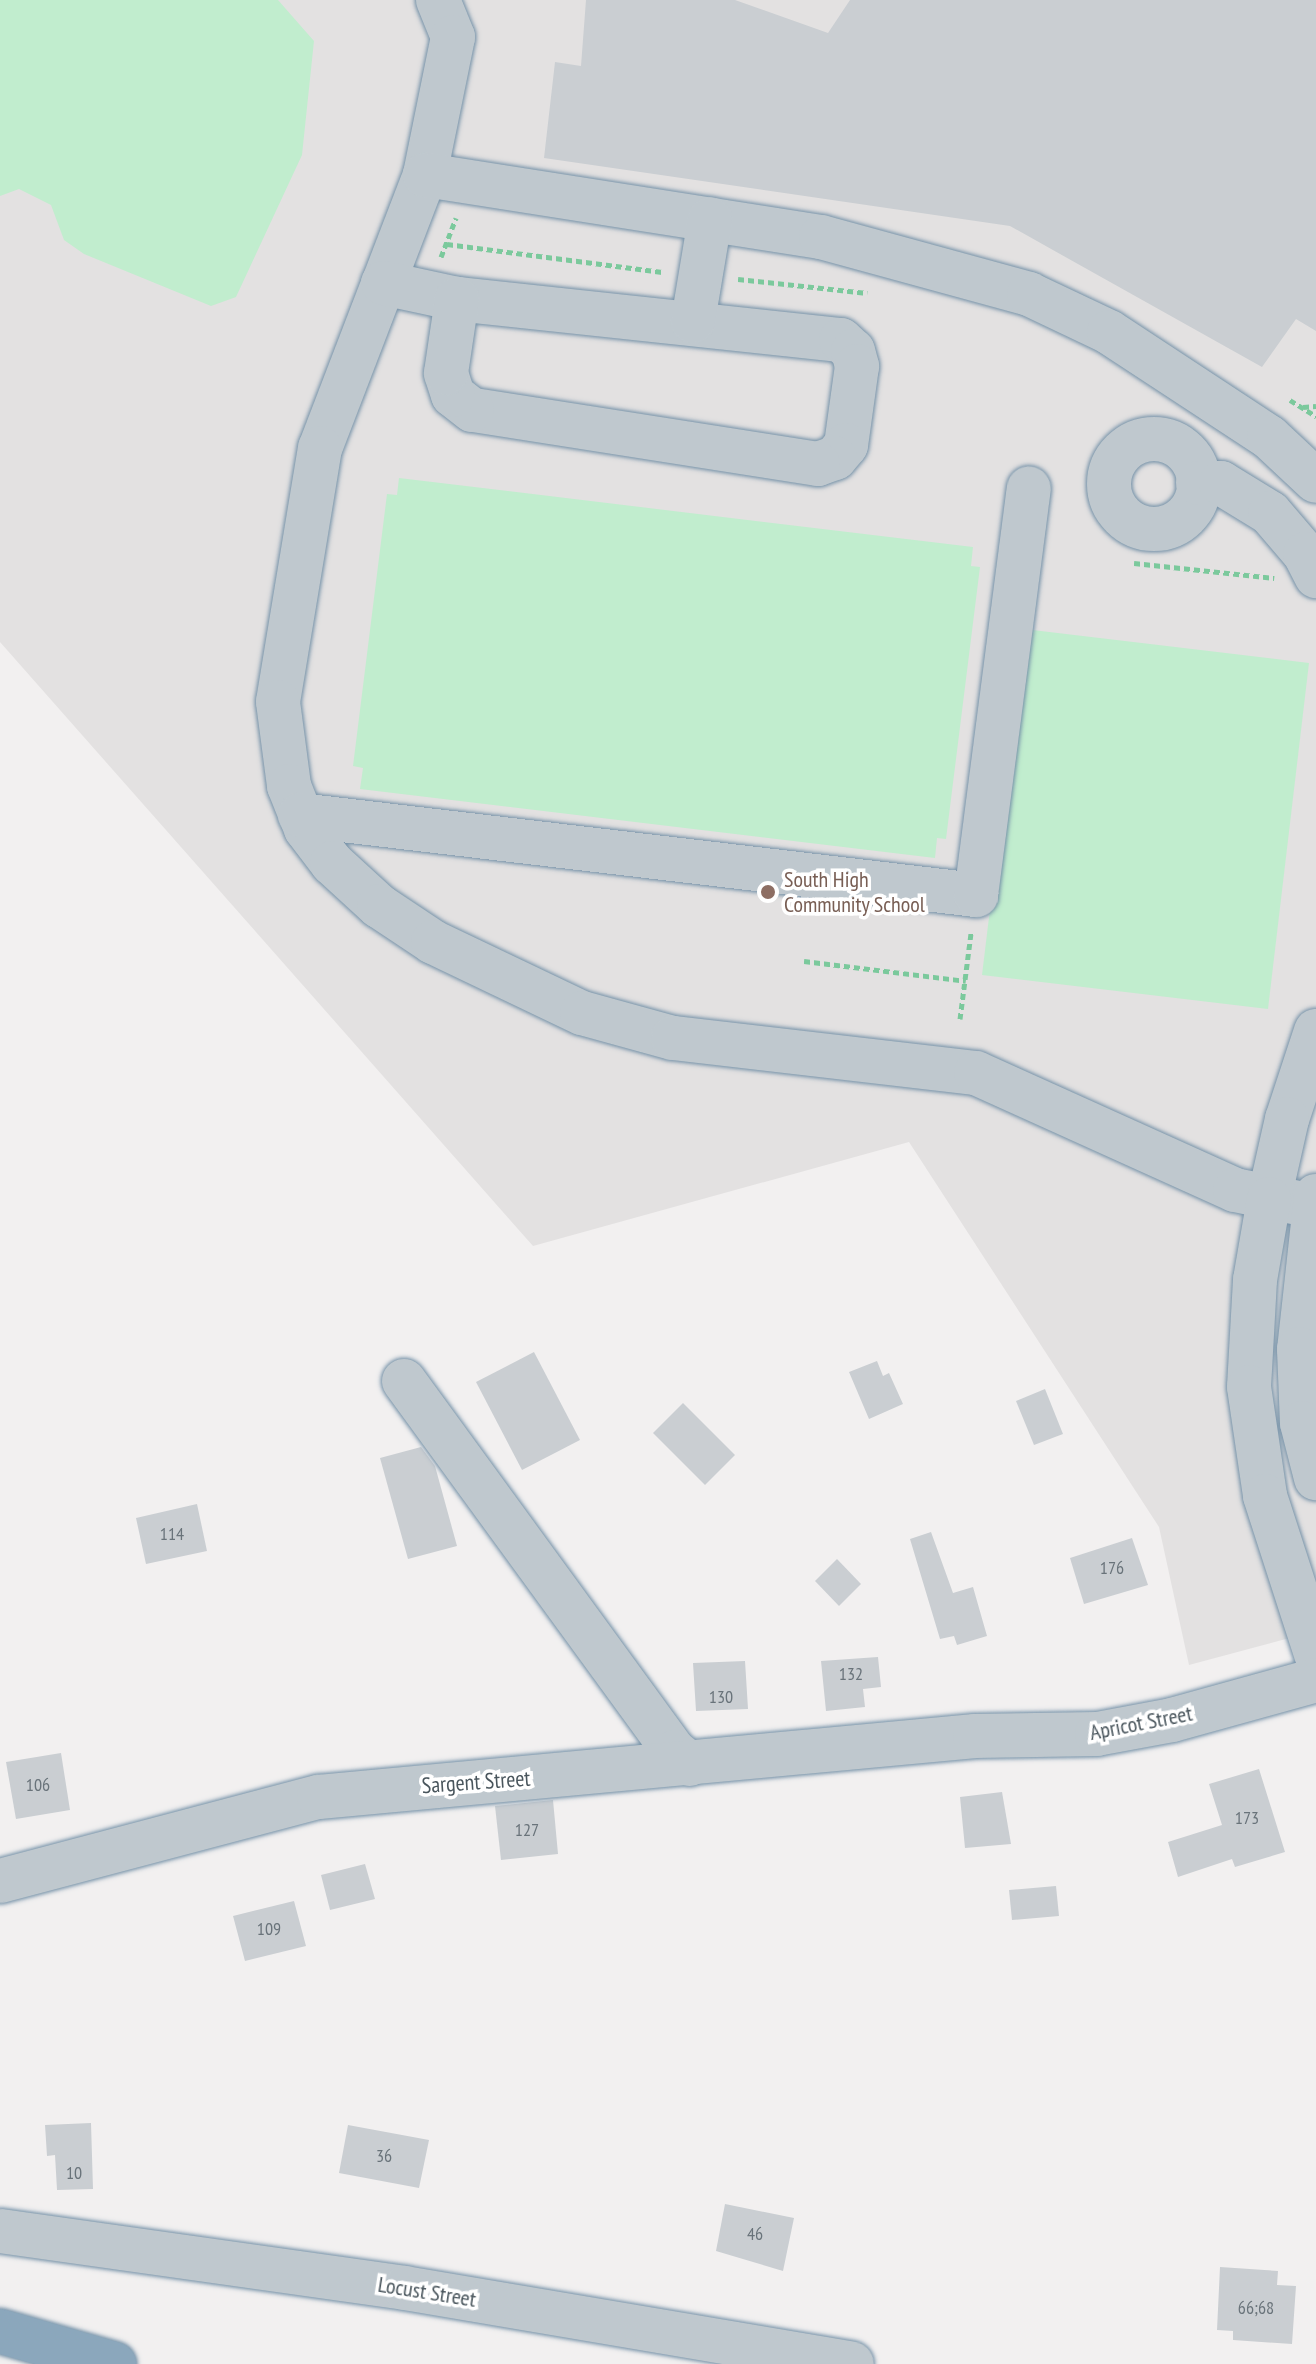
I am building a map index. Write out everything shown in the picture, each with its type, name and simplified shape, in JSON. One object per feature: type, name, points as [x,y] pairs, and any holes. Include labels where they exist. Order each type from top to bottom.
[{"type":"highway","points":[[0,2331],[114,2364]]},
{"type":"street","points":[[438,0],[453,37],[425,175],[320,448],[278,702],[280,745],[300,815],[332,863],[379,906],[433,942],[582,1013],[673,1038],[976,1073],[1193,1173],[1269,1199],[1315,1201],[1299,1349],[1302,1423],[1316,1478]]},
{"type":"street","points":[[425,175],[821,237],[1029,294],[1109,332],[1256,429],[1316,481]]},
{"type":"street","points":[[693,321],[710,219]]},
{"type":"street","points":[[383,283],[448,281],[693,321],[841,340],[853,351],[857,366],[846,445],[835,458],[818,464],[472,410],[453,395],[446,373],[448,281]]},
{"type":"street","points":[[1198,483],[1221,483],[1270,513],[1305,554],[1298,577]]},
{"type":"street","points":[[300,815],[976,895],[1029,488]]},
{"type":"street","points":[[1316,1031],[1287,1119],[1269,1199],[1252,1312],[1251,1418],[1265,1496],[1316,1654]]},
{"type":"street","points":[[404,1381],[675,1752],[690,1764]]},
{"type":"street","name":"Apricot Street","points":[[962,1738],[1122,1730],[1316,1680]]},
{"type":"street","name":"Sargent Street","points":[[0,1881],[319,1797],[962,1738]]},
{"type":"street","name":"Locust Street","points":[[3,2227],[405,2288],[852,2364]]},
{"type":"path","points":[[448,281],[447,244],[460,210]]},
{"type":"path","points":[[447,244],[680,274]]},
{"type":"path","points":[[725,278],[877,294]]},
{"type":"path","points":[[1302,407],[1316,406]]},
{"type":"path","points":[[1134,563],[1298,577]]},
{"type":"path","points":[[960,1019],[971,937]]},
{"type":"path","points":[[804,961],[966,981]]},
{"type":"shaded area","name":"South High Community School","points":[[0,0],[1316,0],[1316,1631],[1189,1665],[1159,1527],[909,1142],[533,1246],[0,642]]},
{"type":"green space","points":[[0,0],[278,0],[314,41],[302,155],[236,297],[211,306],[84,254],[64,240],[51,205],[19,189],[0,196]]},
{"type":"green space","points":[[399,478],[973,547],[971,566],[980,567],[946,839],[937,838],[935,858],[360,789],[363,768],[353,766],[387,494],[397,495]]},
{"type":"green space","points":[[1024,629],[1309,663],[1268,1009],[982,975]]},
{"type":"building","points":[[586,0],[735,0],[828,33],[850,0],[1316,0],[1316,331],[1296,319],[1262,367],[1010,226],[544,158],[555,62],[581,66]]},
{"type":"building","points":[[534,1352],[580,1440],[522,1470],[476,1382]]},
{"type":"building","points":[[877,1361],[883,1376],[889,1373],[903,1404],[869,1419],[849,1372]]},
{"type":"building","points":[[1045,1389],[1063,1434],[1034,1445],[1016,1401]]},
{"type":"building","points":[[683,1403],[735,1455],[705,1485],[653,1433]]},
{"type":"building","points":[[421,1447],[435,1466],[457,1546],[408,1559],[380,1458]]},
{"type":"building","points":[[197,1504],[207,1551],[146,1564],[136,1518]]},
{"type":"building","points":[[931,1532],[953,1593],[973,1587],[987,1636],[957,1645],[954,1636],[940,1639],[910,1539]]},
{"type":"building","points":[[1132,1538],[1148,1585],[1084,1604],[1070,1558]]},
{"type":"building","points":[[837,1559],[861,1584],[839,1606],[815,1581]]},
{"type":"building","points":[[878,1657],[881,1687],[863,1689],[865,1707],[826,1711],[821,1661]]},
{"type":"building","points":[[745,1661],[748,1709],[696,1711],[693,1663]]},
{"type":"building","points":[[61,1753],[70,1810],[16,1819],[6,1762]]},
{"type":"building","points":[[1259,1769],[1285,1852],[1235,1867],[1232,1859],[1178,1877],[1168,1842],[1222,1825],[1209,1784]]},
{"type":"building","points":[[1002,1792],[1011,1844],[965,1848],[960,1797]]},
{"type":"building","points":[[553,1800],[558,1854],[501,1860],[495,1806]]},
{"type":"building","points":[[365,1864],[375,1899],[330,1910],[321,1875]]},
{"type":"building","points":[[1056,1886],[1059,1916],[1012,1920],[1009,1890]]},
{"type":"building","points":[[294,1901],[306,1946],[245,1961],[233,1916]]},
{"type":"building","points":[[91,2123],[93,2189],[57,2190],[55,2155],[47,2156],[45,2125]]},
{"type":"building","points":[[348,2125],[429,2140],[419,2188],[339,2173]]},
{"type":"building","points":[[725,2204],[794,2218],[783,2271],[716,2251]]},
{"type":"building","points":[[1220,2267],[1278,2271],[1277,2285],[1296,2286],[1292,2344],[1233,2340],[1233,2331],[1217,2330]]},
{"type":"place","name":"South High Community School","points":[[768,892]]}]
